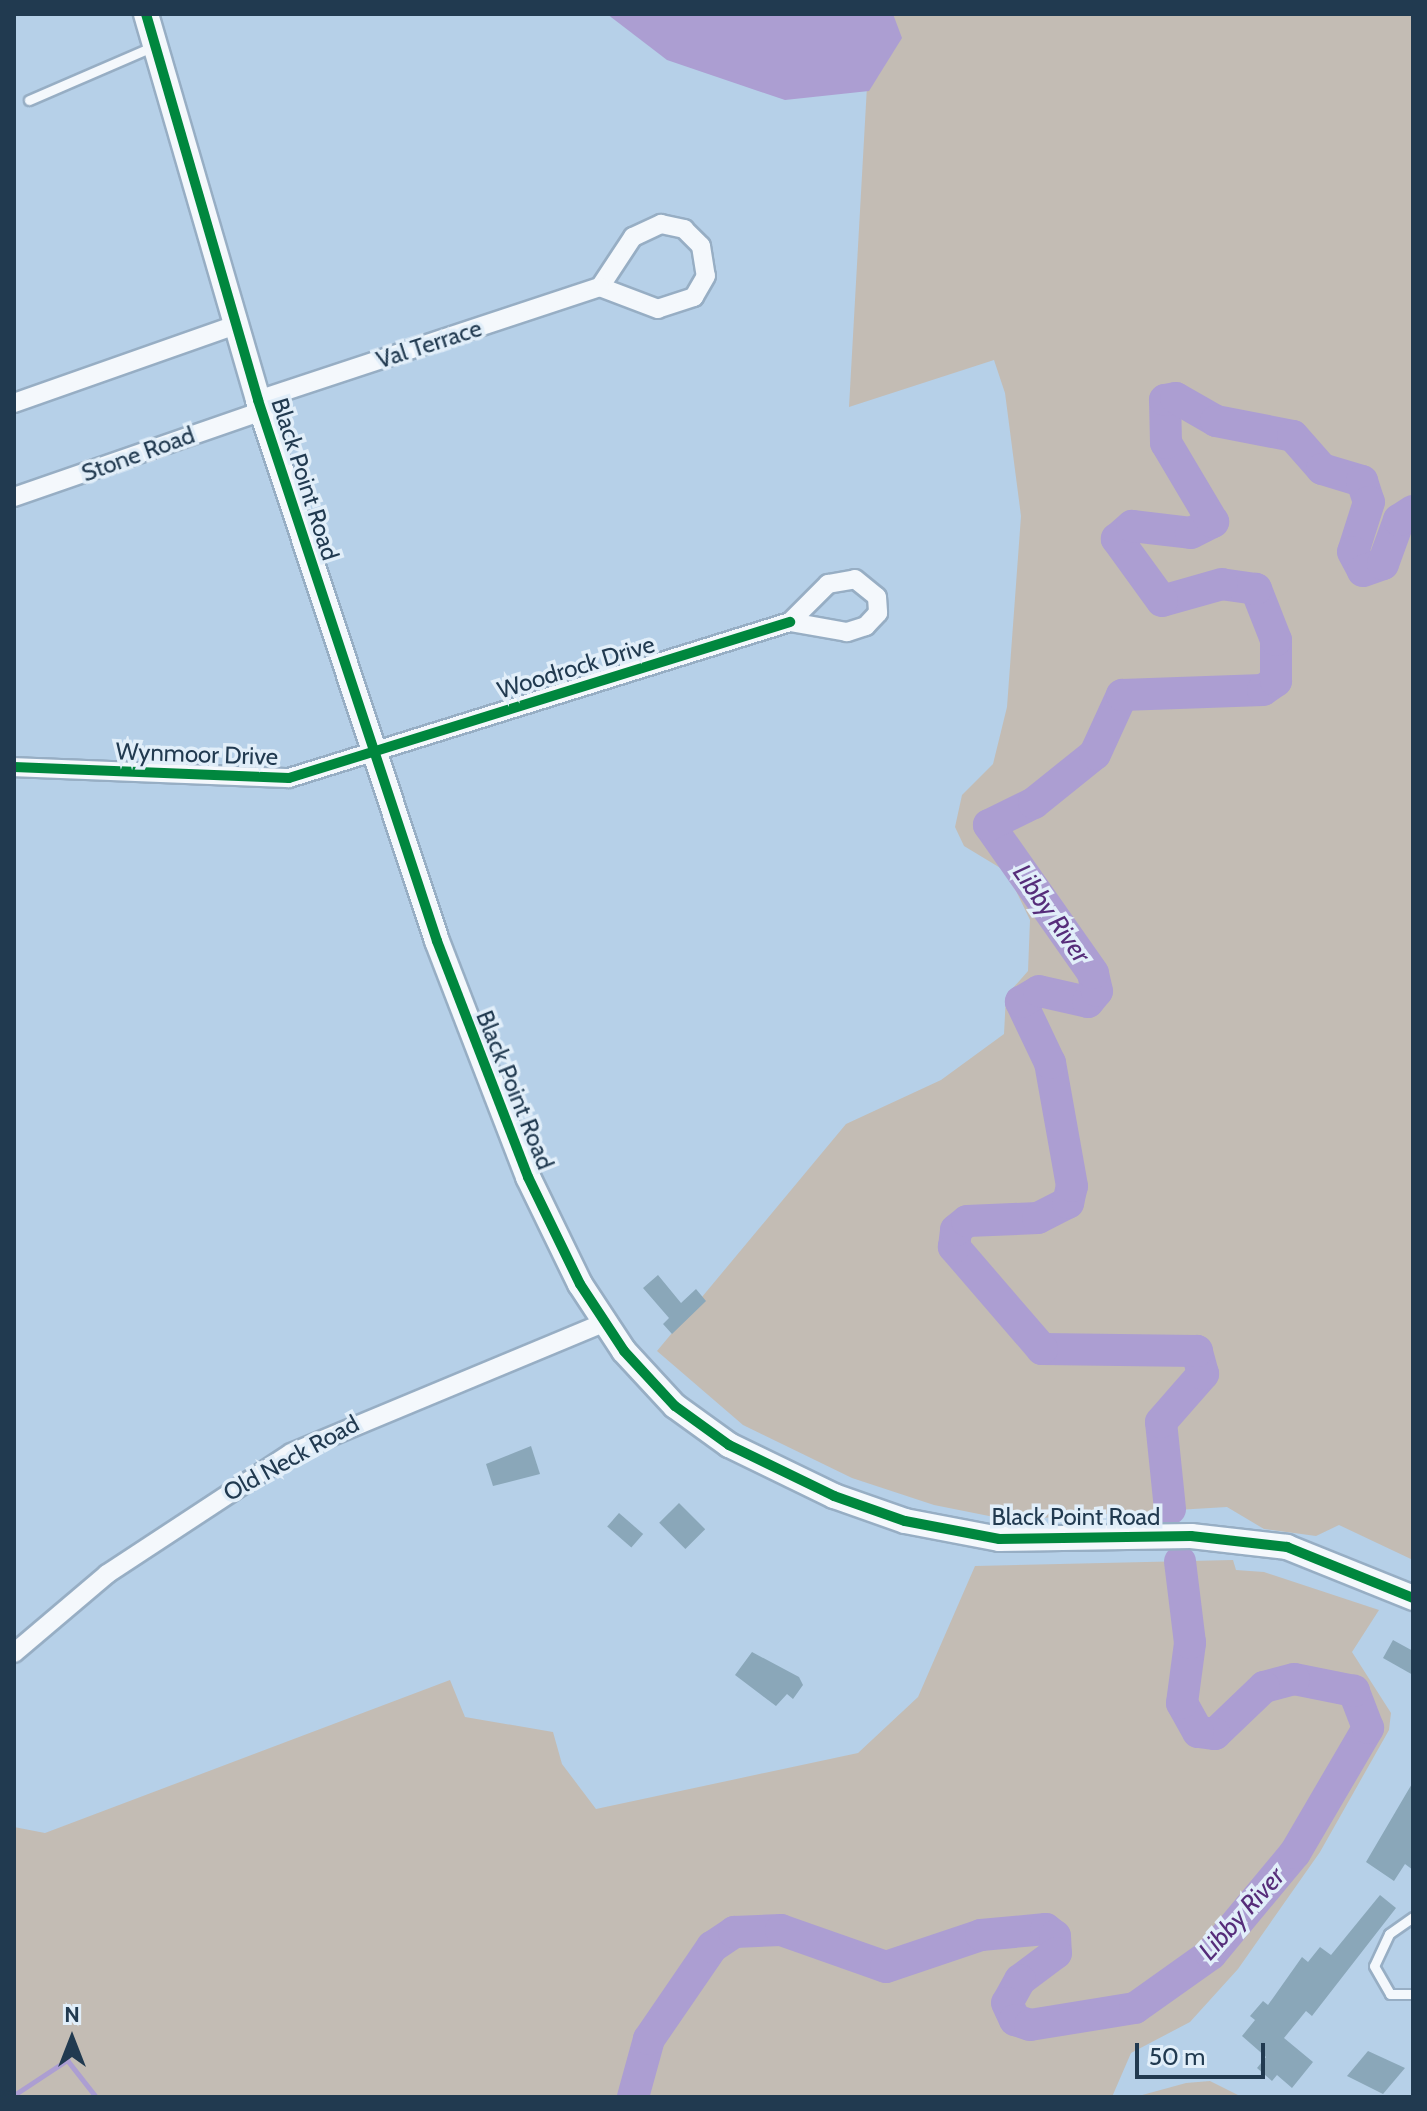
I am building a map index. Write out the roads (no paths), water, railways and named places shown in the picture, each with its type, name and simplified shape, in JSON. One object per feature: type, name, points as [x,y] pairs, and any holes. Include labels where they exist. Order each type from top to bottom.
[{"type":"main road","name":"Black Point Road","points":[[146,14],[260,405],[493,1095],[604,1323],[661,1392],[718,1438],[804,1483],[894,1517],[999,1539],[1191,1536],[1287,1547],[1413,1598]]},
{"type":"street","points":[[653,225],[684,229],[704,253],[699,291],[674,309],[650,308],[600,287],[628,243],[653,225]]},
{"type":"street","name":"Val Terrace","points":[[260,405],[600,287]]},
{"type":"street","points":[[14,403],[236,325]]},
{"type":"street","name":"Stone Road","points":[[14,497],[260,405]]},
{"type":"street","name":"Woodrock Drive","points":[[374,750],[790,622]]},
{"type":"street","name":"Wynmoor Drive","points":[[14,767],[257,781],[374,750]]},
{"type":"street","name":"Old Neck Road","points":[[14,1653],[107,1574],[291,1453],[604,1323]]},
{"type":"lane","points":[[29,100],[155,45]]},
{"type":"lane","points":[[1413,1917],[1389,1934],[1374,1966],[1390,1994],[1413,1994]]},
{"type":"waterway","name":"Libby River","points":[[1170,1509],[1161,1422],[1203,1374],[1197,1351],[1042,1349],[954,1247],[956,1230],[967,1221],[1038,1218],[1068,1203],[1072,1186],[1050,1063],[1021,1002],[1039,991],[1088,1002],[1097,991],[1093,973],[989,825],[1034,803],[1095,754],[1122,695],[1263,690],[1276,681],[1276,640],[1256,589],[1222,584],[1162,601],[1117,539],[1132,526],[1191,533],[1213,522],[1166,443],[1165,400],[1176,398],[1216,421],[1293,436],[1322,469],[1362,481],[1369,502],[1353,552],[1363,571],[1383,564],[1399,520],[1413,511]]},
{"type":"waterway","name":"Libby River","points":[[633,2097],[649,2039],[712,1947],[734,1932],[781,1930],[886,1967],[981,1935],[1046,1929],[1055,1936],[1056,1953],[1020,1980],[1007,2003],[1015,2020],[1030,2025],[1135,2008],[1211,1954],[1295,1853],[1368,1728],[1354,1691],[1294,1679],[1264,1687],[1215,1734],[1198,1732],[1182,1703],[1190,1643],[1180,1562]]},
{"type":"waterway","points":[[14,2095],[67,2060],[96,2097]]}]
